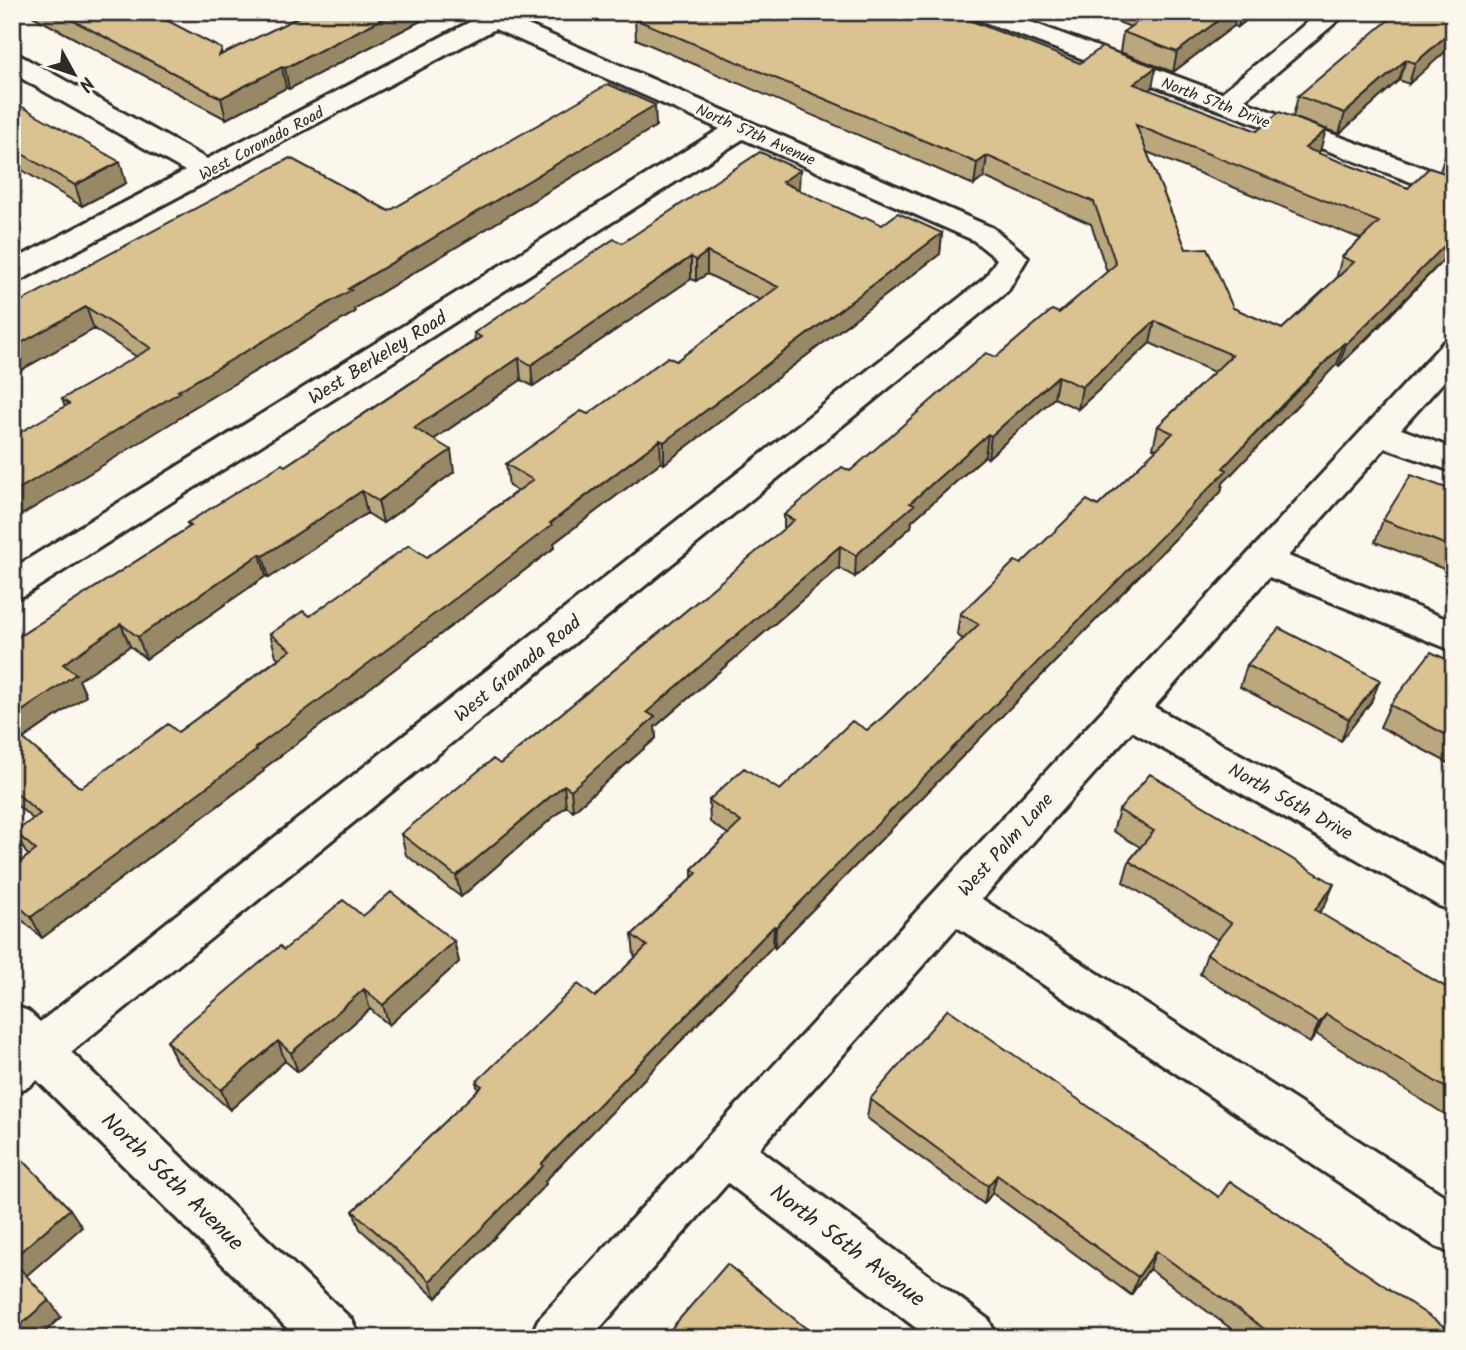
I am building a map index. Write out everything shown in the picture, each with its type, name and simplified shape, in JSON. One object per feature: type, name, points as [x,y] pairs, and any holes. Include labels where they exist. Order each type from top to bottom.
[{"type":"street","name":"North 57th Drive","points":[[980,12],[1454,189]]},
{"type":"street","points":[[1223,104],[1336,12]]},
{"type":"street","name":"North 57th Avenue","points":[[502,16],[741,128],[983,234],[1013,257]]},
{"type":"street","name":"West Coronado Road","points":[[12,273],[502,16]]},
{"type":"street","points":[[12,62],[207,171]]},
{"type":"street","name":"West Berkeley Road","points":[[12,586],[741,128]]},
{"type":"street","name":"West Granada Road","points":[[21,1049],[997,284],[1013,257]]},
{"type":"street","name":"West Palm Lane","points":[[556,1338],[1454,350]]},
{"type":"street","points":[[1378,433],[1454,461]]},
{"type":"street","points":[[1263,560],[1454,637]]},
{"type":"street","name":"North 56th Drive","points":[[1127,710],[1454,893]]},
{"type":"street","points":[[953,902],[1454,1230]]},
{"type":"street","name":"North 56th Avenue","points":[[21,1049],[334,1338]]},
{"type":"street","name":"North 56th Avenue","points":[[725,1152],[971,1338]]},
{"type":"building","points":[[57,12],[151,12],[222,49],[219,56],[309,12],[396,12],[221,98]]},
{"type":"building","points":[[647,12],[948,12],[1080,63],[1102,47],[1156,67],[1134,84],[1257,131],[1279,112],[1326,130],[1305,148],[1408,188],[1429,168],[1454,176],[1454,236],[1282,405],[1223,468],[1227,470],[776,927],[774,926],[430,1281],[353,1211],[482,1086],[476,1082],[578,984],[595,997],[647,946],[632,935],[697,873],[692,869],[741,822],[709,800],[744,768],[780,790],[852,721],[867,730],[883,717],[979,624],[960,614],[1015,561],[1021,564],[1087,500],[1098,506],[1173,433],[1158,426],[1232,355],[1155,321],[1082,387],[1058,376],[910,503],[914,505],[856,555],[840,546],[647,712],[655,717],[571,790],[564,785],[456,876],[401,834],[493,759],[500,764],[693,605],[794,520],[784,515],[842,467],[850,471],[986,353],[996,357],[1052,310],[1059,313],[1116,264],[1094,202],[987,156],[977,163],[635,19]],"holes":[[[1136,125],[1379,222],[1342,257],[1354,262],[1282,329],[1233,308],[1207,248],[1186,249]]]},
{"type":"building","points":[[1151,12],[1229,12],[1177,52],[1123,32]]},
{"type":"building","points":[[1398,12],[1454,12],[1454,29],[1415,63],[1406,60],[1345,113],[1298,96]]},
{"type":"building","points":[[608,84],[655,105],[12,493],[12,437],[69,404],[62,399],[151,348],[86,307],[12,348],[12,306],[290,158],[389,211]]},
{"type":"building","points":[[12,101],[120,162],[75,185],[12,148]]},
{"type":"building","points":[[760,152],[800,170],[782,182],[862,219],[866,217],[882,225],[898,213],[942,233],[664,442],[660,440],[472,586],[255,748],[257,750],[31,917],[12,900],[12,868],[36,850],[15,832],[40,814],[12,789],[12,729],[82,787],[168,724],[178,732],[291,650],[270,634],[303,611],[310,616],[409,545],[427,557],[533,480],[506,464],[581,411],[588,414],[668,357],[676,361],[778,287],[707,252],[696,260],[691,257],[531,365],[519,358],[414,428],[451,450],[378,501],[362,491],[263,556],[260,554],[138,637],[121,624],[63,664],[76,674],[12,718],[12,641],[191,526],[187,523],[282,464],[285,466],[481,337],[474,333],[614,239],[622,243]]},
{"type":"building","points":[[1411,475],[1454,491],[1454,548],[1383,520]]},
{"type":"building","points":[[1279,628],[1380,680],[1349,719],[1247,665]]},
{"type":"building","points":[[1431,652],[1454,663],[1454,739],[1390,705]]},
{"type":"building","points":[[1150,774],[1334,884],[1315,910],[1454,992],[1454,1093],[1326,1014],[1319,1023],[1207,954],[1231,923],[1129,861],[1154,831],[1119,810]]},
{"type":"building","points":[[391,892],[454,941],[383,1005],[364,989],[291,1053],[278,1041],[221,1090],[167,1041],[280,946],[284,950],[343,900],[363,916]]},
{"type":"building","points":[[948,1009],[1219,1197],[1230,1181],[1454,1333],[1454,1338],[1277,1338],[1156,1251],[1138,1277],[997,1175],[988,1186],[870,1099]]},
{"type":"building","points":[[22,1159],[70,1209],[12,1259],[12,1167]]},
{"type":"building","points":[[12,1260],[49,1300],[12,1332]]},
{"type":"building","points":[[727,1264],[818,1338],[663,1338]]}]
